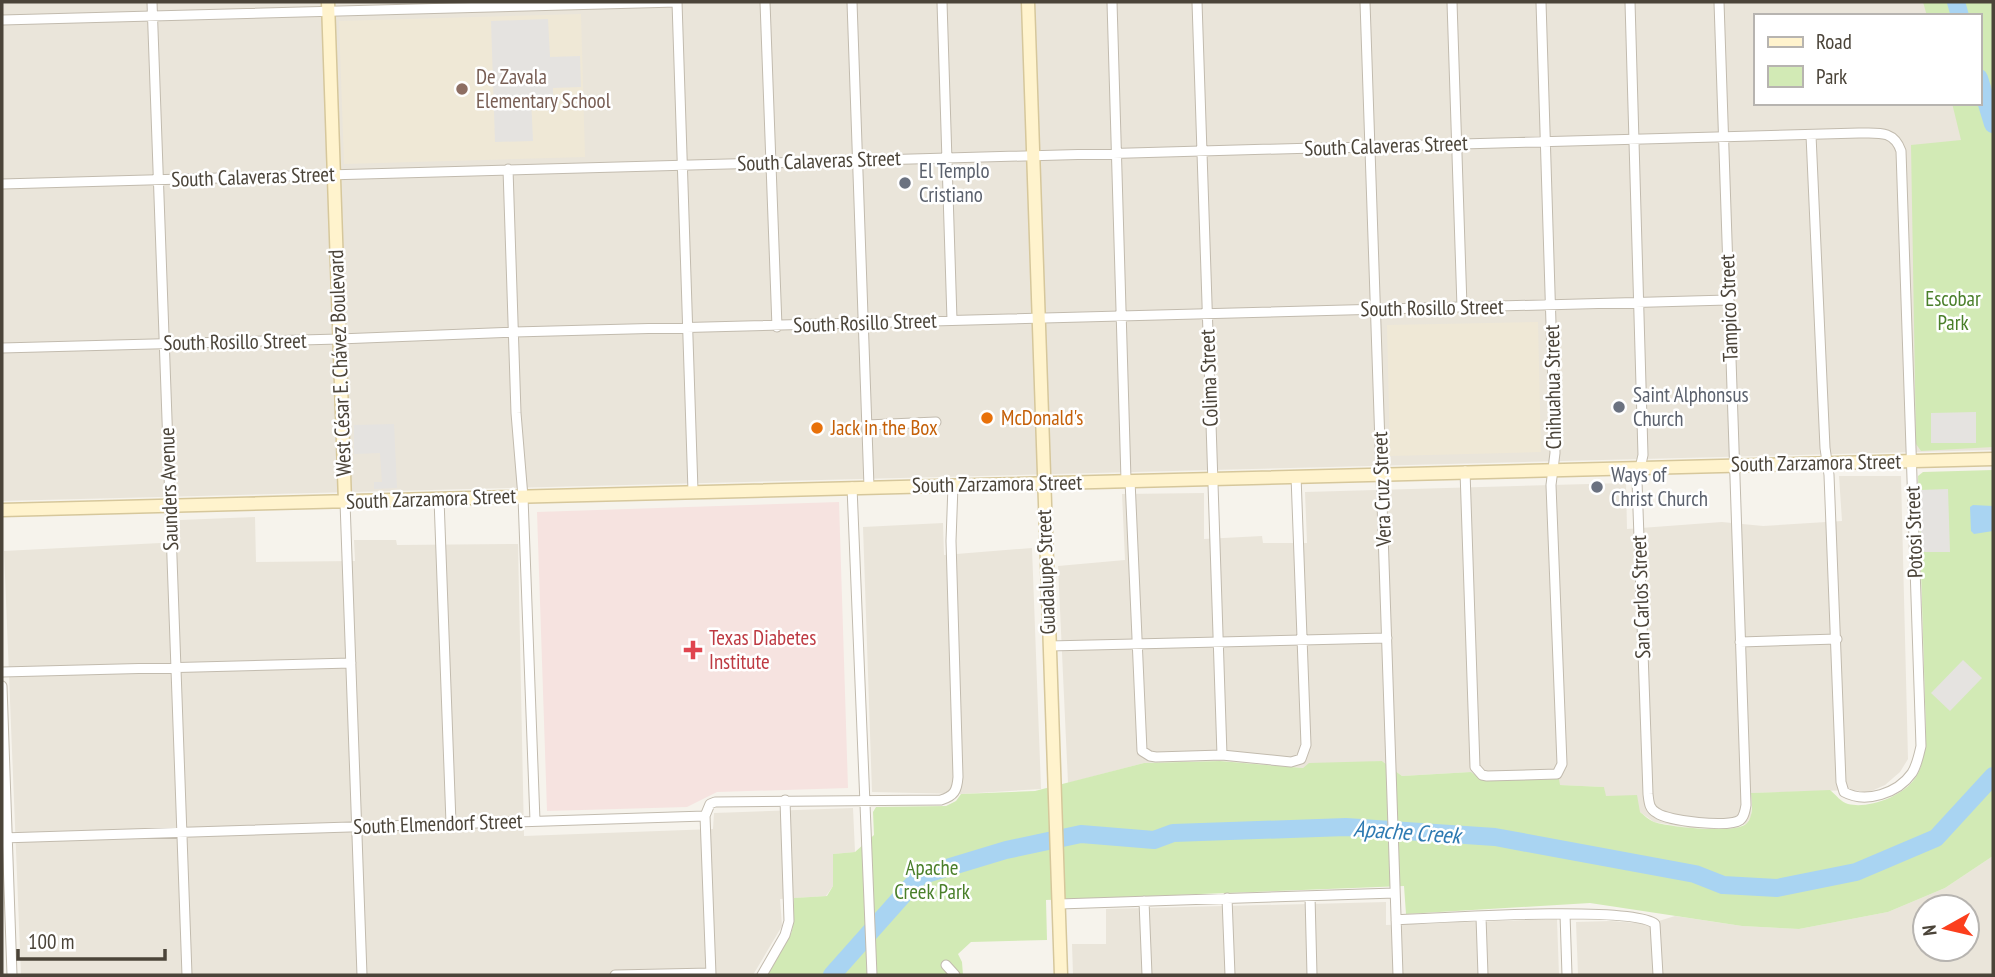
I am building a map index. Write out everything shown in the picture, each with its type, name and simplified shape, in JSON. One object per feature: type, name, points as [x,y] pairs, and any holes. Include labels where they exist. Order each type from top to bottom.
[{"type":"main road","name":"Guadalupe Street","points":[[1028,2],[1061,975]]},
{"type":"main road","name":"West César E. Chávez Boulevard","points":[[328,6],[345,502]]},
{"type":"main road","name":"South Zarzamora Street","points":[[2,510],[1993,459]]},
{"type":"street","name":"Saunders Avenue","points":[[152,2],[187,975]]},
{"type":"street","points":[[2,20],[153,16],[328,6],[677,2],[693,491]]},
{"type":"street","points":[[765,2],[776,327]]},
{"type":"street","points":[[852,2],[869,487]]},
{"type":"street","points":[[942,2],[952,320]]},
{"type":"street","points":[[1112,2],[1140,747],[1150,756],[1222,755],[1292,762],[1302,758],[1306,745],[1296,476]]},
{"type":"street","name":"Colima Street","points":[[1197,2],[1222,755]]},
{"type":"street","name":"Vera Cruz Street","points":[[1365,2],[1398,975]]},
{"type":"street","points":[[1452,2],[1462,307]]},
{"type":"street","name":"Chihuahua Street","points":[[1465,471],[1475,767],[1482,775],[1488,776],[1552,775],[1559,772],[1562,764],[1551,485],[1555,453],[1541,2]]},
{"type":"street","name":"San Carlos Street","points":[[1630,2],[1643,455],[1637,481],[1649,802],[1654,812],[1670,819],[1728,824],[1738,822]]},
{"type":"street","name":"Tampico Street","points":[[1719,2],[1746,805],[1738,822]]},
{"type":"street","name":"South Calaveras Street","points":[[2,184],[1889,134]]},
{"type":"street","name":"Potosi Street","points":[[1837,639],[1841,782],[1844,792],[1855,796],[1876,796],[1889,791],[1910,775],[1916,766],[1921,746],[1901,151],[1898,141],[1889,134]]},
{"type":"street","points":[[1740,642],[1837,639],[1811,135]]},
{"type":"street","points":[[508,169],[516,413],[523,497],[535,821]]},
{"type":"street","name":"South Rosillo Street","points":[[2,348],[1728,300]]},
{"type":"street","points":[[867,425],[936,422]]},
{"type":"street","name":"South Elmendorf Street","points":[[4,838],[705,816],[710,804],[715,802],[942,800],[956,792],[958,778],[951,541],[953,485]]},
{"type":"street","points":[[852,487],[872,975]]},
{"type":"street","points":[[439,499],[451,823]]},
{"type":"street","name":"West César E. Chávez Boulevard","points":[[345,502],[362,975]]},
{"type":"street","points":[[1049,646],[1387,638]]},
{"type":"street","points":[[2,673],[351,663]]},
{"type":"street","points":[[2,686],[4,838],[12,975]]},
{"type":"street","points":[[762,975],[785,934],[789,921],[785,800]]},
{"type":"street","points":[[615,975],[711,974],[705,816]]},
{"type":"street","points":[[1059,904],[1395,893]]},
{"type":"street","points":[[1310,896],[1312,975]]},
{"type":"street","points":[[1227,898],[1230,975]]},
{"type":"street","points":[[1144,901],[1147,975]]},
{"type":"street","points":[[1396,920],[1565,914],[1615,915],[1653,921],[1656,929],[1658,975]]},
{"type":"street","points":[[1565,914],[1567,975]]},
{"type":"street","points":[[1481,917],[1483,975]]},
{"type":"street","points":[[946,965],[955,975]]},
{"type":"shaded area","points":[[2,2],[1993,2],[1993,450],[2,501]]},
{"type":"shaded area","name":"De Zavala Elementary School","points":[[581,14],[585,157],[344,164],[339,21]]},
{"type":"shaded area","points":[[548,19],[550,57],[580,56],[581,87],[553,88],[553,98],[531,98],[533,141],[495,142],[491,21]]},
{"type":"shaded area","points":[[1538,322],[1541,452],[1390,456],[1387,325]]},
{"type":"shaded area","points":[[1976,412],[1976,443],[1931,443],[1931,413]]},
{"type":"shaded area","points":[[394,424],[397,488],[374,489],[374,482],[382,482],[380,453],[354,454],[354,425]]},
{"type":"shaded area","points":[[1839,476],[1901,476],[1908,759],[1900,772],[1885,785],[1867,793],[1855,790],[1752,793],[1751,817],[1746,824],[1733,828],[1689,828],[1654,822],[1640,812],[1605,796],[1604,787],[1559,785],[1558,779],[1482,780],[1471,772],[1402,776],[1382,761],[1303,768],[1220,761],[1144,763],[1068,783],[1058,566],[1125,560],[1122,494],[1204,493],[1204,539],[1262,536],[1263,543],[1307,543],[1305,492],[1626,483],[1627,529],[1722,522],[1763,526],[1842,521]]},
{"type":"shaded area","points":[[1948,489],[1950,552],[1921,552],[1920,490]]},
{"type":"shaded area","name":"Texas Diabetes Institute","points":[[839,502],[848,788],[717,792],[687,807],[547,811],[537,512]]},
{"type":"shaded area","points":[[255,517],[256,562],[355,561],[354,540],[396,540],[397,545],[518,544],[524,836],[713,829],[714,813],[853,808],[855,852],[833,854],[833,886],[826,896],[780,899],[782,926],[753,975],[21,975],[4,551],[180,542],[180,520]]},
{"type":"shaded area","points":[[943,523],[944,555],[1032,548],[1041,789],[961,794],[872,792],[863,527]]},
{"type":"shaded area","points":[[1963,660],[1982,678],[1950,711],[1931,693]]},
{"type":"shaded area","points":[[1993,856],[1993,975],[1578,975],[1576,922],[1649,924],[1675,916],[1742,926],[1799,929],[1888,912],[1911,902],[1911,963],[1981,963],[1981,893],[1933,893]]},
{"type":"shaded area","points":[[1386,902],[1386,925],[1557,919],[1559,975],[1073,975],[1072,944],[1106,944],[1106,909]]},
{"type":"green space","name":"Escobar Park","points":[[1923,2],[1993,2],[1993,447],[1921,451],[1916,444],[1911,145],[1961,140],[1952,105],[1981,105],[1981,14],[1926,14]]},
{"type":"green space","name":"Apache Creek Park","points":[[1993,470],[1993,856],[1945,888],[1933,893],[1911,893],[1911,902],[1888,912],[1799,929],[1742,926],[1590,903],[1406,914],[1404,886],[1046,900],[1047,940],[971,942],[958,954],[963,975],[767,975],[791,934],[794,898],[827,896],[833,886],[833,854],[855,852],[874,835],[873,812],[876,807],[946,806],[956,801],[961,794],[1035,791],[1144,763],[1220,761],[1303,768],[1309,763],[1382,761],[1402,776],[1471,772],[1482,780],[1559,779],[1560,785],[1604,787],[1606,796],[1637,795],[1640,812],[1652,821],[1701,829],[1729,829],[1746,824],[1751,813],[1751,793],[1830,790],[1841,800],[1856,805],[1892,797],[1917,776],[1923,758],[1926,733],[1918,476],[1923,472]]},
{"type":"water","points":[[1993,506],[1993,531],[1974,534],[1971,531],[1970,507]]},
{"type":"waterway","name":"Apache Creek","points":[[1956,2],[1959,14]]},
{"type":"waterway","name":"Apache Creek","points":[[1981,85],[1993,124]]},
{"type":"waterway","name":"Apache Creek","points":[[832,975],[920,876],[1006,850],[1081,834],[1154,840],[1173,833],[1346,827],[1495,837],[1695,874],[1723,885],[1777,888],[1856,872],[1936,838],[1993,776]]},
{"type":"place","name":"De Zavala Elementary School","points":[[462,89]]},
{"type":"place","name":"El Templo Cristiano","points":[[905,183]]},
{"type":"place","name":"Saint Alphonsus Church","points":[[1619,407]]},
{"type":"place","name":"McDonald's","points":[[987,418]]},
{"type":"place","name":"Jack in the Box","points":[[817,428]]},
{"type":"place","name":"Ways of Christ Church","points":[[1597,487]]},
{"type":"place","name":"Texas Diabetes Institute","points":[[693,650]]}]
